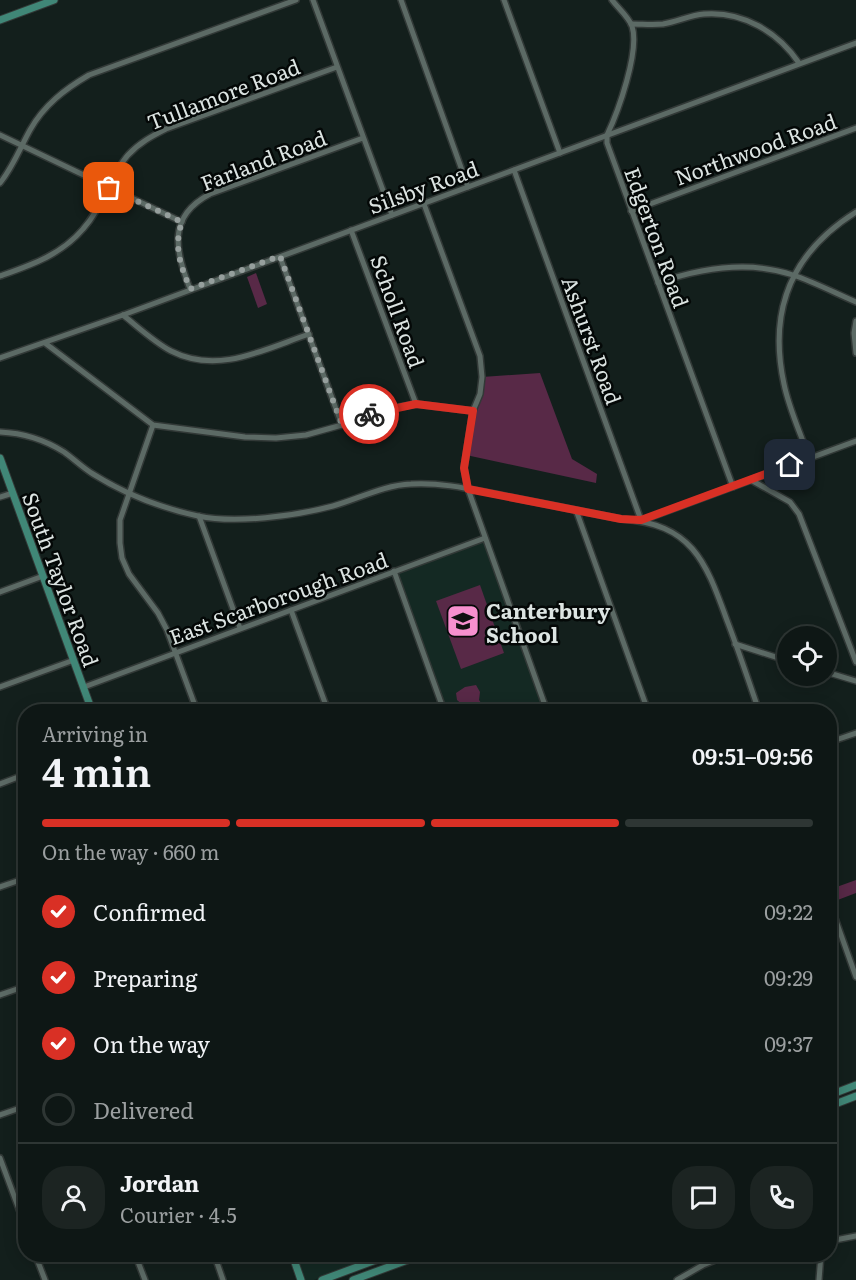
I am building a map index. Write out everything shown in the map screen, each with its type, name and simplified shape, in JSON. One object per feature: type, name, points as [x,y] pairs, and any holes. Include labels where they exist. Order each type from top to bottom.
[{"type":"main road","points":[[0,20],[54,0]]},
{"type":"main road","name":"South Taylor Road","points":[[0,458],[90,704]]},
{"type":"main road","points":[[837,1092],[856,1085]]},
{"type":"main road","points":[[837,1103],[856,1096]]},
{"type":"main road","points":[[295,1262],[301,1280]]},
{"type":"main road","points":[[322,1280],[337,1277],[374,1262]]},
{"type":"main road","points":[[353,1280],[399,1263]]},
{"type":"street","points":[[0,183],[9,172],[32,128],[49,104],[66,89],[89,75],[296,0]]},
{"type":"street","points":[[313,0],[392,215]]},
{"type":"street","points":[[401,0],[468,187]]},
{"type":"street","points":[[504,0],[560,153]]},
{"type":"street","points":[[607,135],[633,56],[634,40],[631,24],[612,0]]},
{"type":"street","points":[[631,24],[662,24],[706,14],[728,15],[753,23],[770,32],[791,51],[799,63]]},
{"type":"street","name":"Silsby Road","points":[[0,358],[123,315],[856,43]]},
{"type":"street","name":"Tullamore Road","points":[[0,276],[47,257],[71,242],[85,228],[99,207],[129,153],[147,139],[166,129],[337,67]]},
{"type":"street","name":"Northwood Road","points":[[631,211],[856,128]]},
{"type":"street","points":[[0,135],[182,222],[178,237],[178,255],[190,289]]},
{"type":"street","name":"Edgerton Road","points":[[607,135],[607,142],[631,211],[733,487]]},
{"type":"street","name":"Farland Road","points":[[182,222],[194,206],[208,195],[363,138]]},
{"type":"street","name":"Ashurst Road","points":[[513,170],[641,520]]},
{"type":"street","points":[[424,204],[480,356],[482,377],[480,394],[473,411],[464,468],[468,489],[544,704]]},
{"type":"street","points":[[809,458],[784,387],[779,359],[780,323],[794,275],[817,243],[834,226],[856,212]]},
{"type":"street","name":"Scholl Road","points":[[351,230],[416,404]]},
{"type":"street","points":[[280,256],[342,425]]},
{"type":"street","points":[[658,283],[691,272],[719,268],[760,268],[794,275],[856,302]]},
{"type":"street","points":[[123,315],[172,351],[202,361],[240,358],[309,334]]},
{"type":"street","points":[[856,321],[854,333],[856,353]]},
{"type":"street","points":[[45,343],[153,425],[244,437],[276,438],[306,435],[383,410],[416,404],[473,411]]},
{"type":"street","points":[[153,425],[120,520],[122,558],[129,574],[158,613],[194,704]]},
{"type":"street","points":[[0,432],[33,437],[62,451],[92,474],[129,494],[200,516],[258,518],[294,514],[409,484],[468,489],[621,519],[641,520],[664,528],[679,536],[702,560],[711,578],[756,704]]},
{"type":"street","points":[[641,520],[856,441]]},
{"type":"street","points":[[751,480],[790,502],[800,514],[856,662]]},
{"type":"street","points":[[0,497],[13,493]]},
{"type":"street","points":[[576,510],[645,704]]},
{"type":"street","points":[[200,516],[240,628]]},
{"type":"street","name":"East Scarborough Road","points":[[84,687],[485,538]]},
{"type":"street","points":[[394,571],[442,704]]},
{"type":"street","points":[[0,592],[43,576]]},
{"type":"street","points":[[291,610],[325,704]]},
{"type":"street","points":[[735,644],[777,657]]},
{"type":"street","points":[[0,687],[74,660]]},
{"type":"street","points":[[837,675],[856,681]]},
{"type":"street","points":[[837,740],[856,733]]},
{"type":"street","points":[[0,784],[18,777]]},
{"type":"street","points":[[0,887],[18,881]]},
{"type":"street","points":[[837,923],[856,976]]},
{"type":"street","points":[[0,995],[18,989]]},
{"type":"street","points":[[0,1115],[18,1109]]},
{"type":"street","points":[[0,1158],[18,1206]]},
{"type":"street","points":[[837,1240],[856,1236]]},
{"type":"street","points":[[38,1262],[45,1280]]},
{"type":"street","points":[[138,1262],[145,1280]]},
{"type":"street","points":[[217,1262],[223,1280]]},
{"type":"street","points":[[677,1280],[710,1262]]},
{"type":"street","points":[[819,1280],[820,1262]]},
{"type":"shaded area","points":[[256,273],[267,304],[258,308],[247,277]]},
{"type":"shaded area","points":[[540,373],[572,459],[597,474],[596,483],[466,455],[482,377]]},
{"type":"shaded area","name":"Canterbury School","points":[[485,538],[544,704],[442,704],[394,571]]},
{"type":"shaded area","points":[[480,585],[504,653],[461,669],[436,601]]},
{"type":"shaded area","points":[[476,685],[482,704],[462,704],[457,700],[456,693],[465,687]]},
{"type":"shaded area","points":[[856,880],[856,893],[837,900],[837,887]]},
{"type":"shaded area","points":[[298,1262],[363,1262],[314,1280],[304,1280]]},
{"type":"way so far","points":[[109,188],[182,222],[177,244],[178,255],[190,289],[280,256],[342,425],[369,414]]},
{"type":"place","name":"Canterbury School","points":[[463,621]]},
{"type":"route","points":[[369,414],[416,404],[473,411],[464,468],[468,489],[621,519],[641,520],[790,465]]}]
